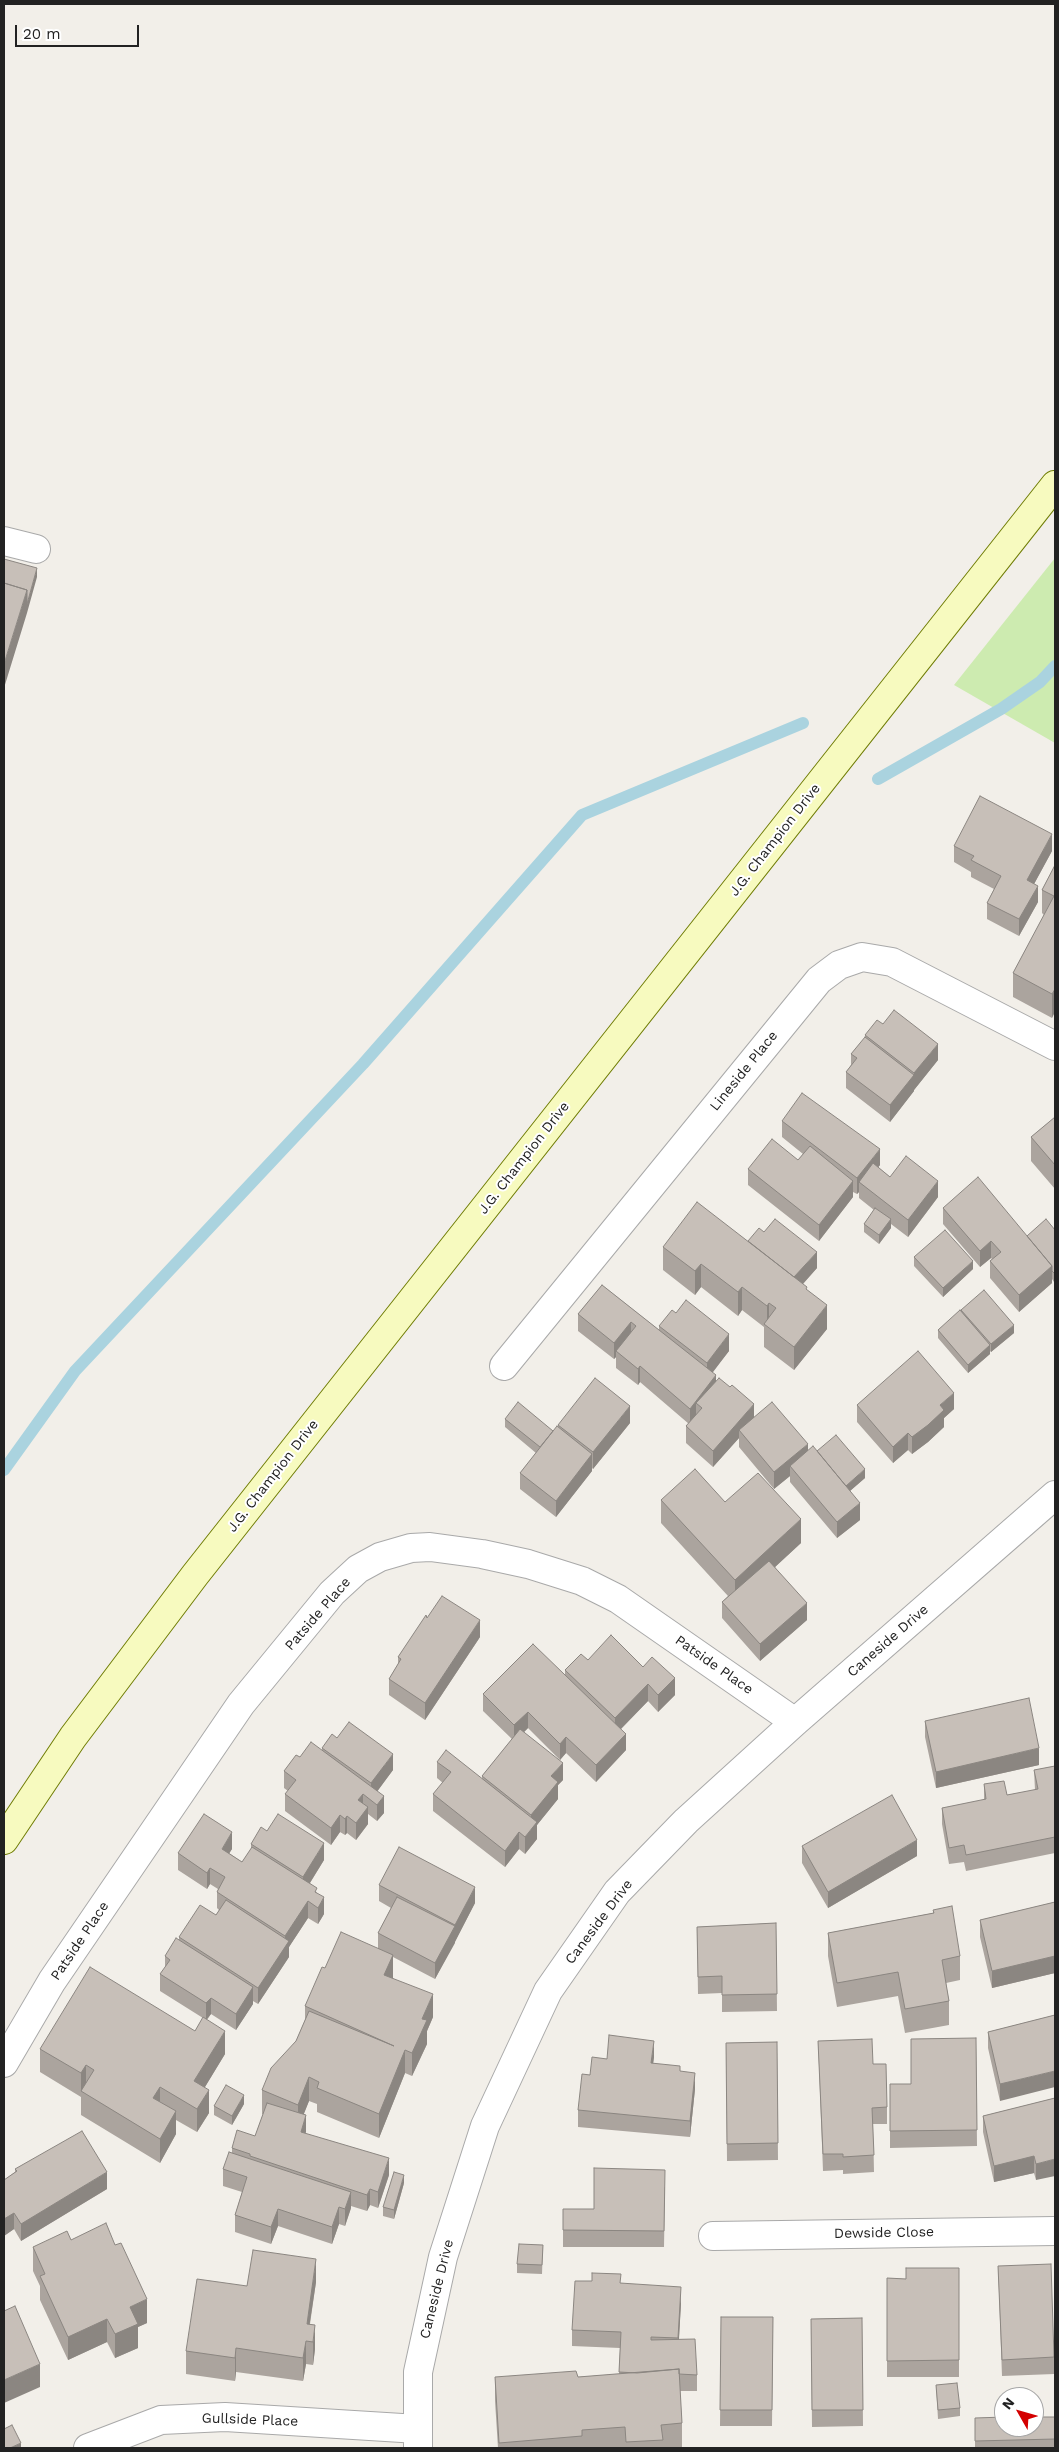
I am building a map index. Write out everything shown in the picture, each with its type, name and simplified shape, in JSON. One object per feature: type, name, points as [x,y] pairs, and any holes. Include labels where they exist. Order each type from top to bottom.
[{"type":"main road","name":"J.G. Champion Drive","points":[[4,1840],[73,1737],[194,1575],[1055,485]]},
{"type":"street","points":[[4,541],[36,549]]},
{"type":"street","name":"Lineside Place","points":[[504,1366],[818,980],[839,965],[862,957],[892,962],[1055,1046]]},
{"type":"street","name":"Caneside Drive","points":[[418,2439],[418,2372],[443,2257],[485,2126],[548,1991],[617,1892],[686,1821],[795,1722],[1055,1495]]},
{"type":"street","name":"Patside Place","points":[[4,2063],[52,1981],[241,1704],[332,1593],[358,1569],[380,1557],[411,1548],[430,1547],[482,1554],[519,1562],[582,1581],[618,1599],[795,1722]]},
{"type":"street","name":"Dewside Close","points":[[713,2236],[1055,2231]]},
{"type":"street","name":"Gullside Place","points":[[88,2448],[161,2420],[225,2417],[418,2439]]},
{"type":"green space","points":[[1055,558],[1055,743],[954,685]]},
{"type":"building","points":[[4,559],[37,568],[27,604],[27,590],[4,583]]},
{"type":"building","points":[[4,583],[27,590],[4,664]]},
{"type":"building","points":[[980,796],[1052,834],[1027,880],[1038,886],[1019,919],[987,903],[1001,876],[971,860],[974,856],[954,846]]},
{"type":"building","points":[[1055,865],[1055,989],[1052,994],[1013,973],[1054,896],[1042,890]]},
{"type":"building","points":[[894,1010],[938,1044],[914,1073],[865,1035],[877,1020],[883,1024]]},
{"type":"building","points":[[865,1037],[914,1075],[890,1105],[846,1072],[857,1058],[851,1054]]},
{"type":"building","points":[[802,1093],[880,1149],[857,1178],[782,1121]]},
{"type":"building","points":[[1055,1117],[1055,1165],[1031,1137]]},
{"type":"building","points":[[772,1139],[798,1160],[810,1146],[853,1181],[819,1225],[748,1169]]},
{"type":"building","points":[[906,1156],[938,1181],[908,1220],[859,1182],[873,1163],[890,1177]]},
{"type":"building","points":[[978,1177],[1052,1266],[1019,1295],[990,1261],[1001,1252],[991,1241],[980,1251],[943,1208]]},
{"type":"building","points":[[697,1202],[807,1287],[806,1289],[827,1305],[794,1347],[764,1324],[776,1308],[769,1303],[767,1306],[742,1287],[738,1292],[701,1264],[695,1271],[663,1247]]},
{"type":"building","points":[[875,1208],[891,1219],[879,1235],[864,1224]]},
{"type":"building","points":[[775,1219],[817,1252],[794,1277],[748,1241],[759,1228],[764,1232]]},
{"type":"building","points":[[1046,1219],[1055,1230],[1054,1273],[1052,1266],[1027,1236]]},
{"type":"building","points":[[945,1230],[973,1261],[943,1288],[914,1257]]},
{"type":"building","points":[[602,1285],[716,1375],[690,1409],[640,1366],[638,1369],[616,1351],[636,1326],[631,1322],[614,1343],[578,1314]]},
{"type":"building","points":[[984,1290],[1014,1325],[991,1344],[961,1310]]},
{"type":"building","points":[[686,1300],[729,1334],[707,1363],[659,1326],[672,1310],[676,1313]]},
{"type":"building","points":[[960,1310],[990,1345],[968,1365],[938,1330]]},
{"type":"building","points":[[918,1351],[954,1393],[940,1405],[944,1410],[928,1425],[912,1437],[908,1433],[893,1447],[857,1405]]},
{"type":"building","points":[[595,1378],[630,1406],[593,1452],[558,1425]]},
{"type":"building","points":[[719,1378],[730,1387],[732,1385],[754,1404],[713,1451],[686,1426],[702,1408],[696,1403]]},
{"type":"building","points":[[518,1402],[553,1431],[540,1447],[505,1419]]},
{"type":"building","points":[[772,1402],[808,1444],[774,1472],[739,1430]]},
{"type":"building","points":[[557,1426],[592,1454],[556,1501],[520,1473]]},
{"type":"building","points":[[836,1435],[865,1469],[846,1486],[817,1451]]},
{"type":"building","points":[[813,1446],[860,1503],[837,1522],[790,1466]]},
{"type":"building","points":[[695,1469],[725,1502],[758,1473],[801,1519],[735,1580],[661,1500]]},
{"type":"building","points":[[769,1561],[807,1603],[760,1644],[722,1602]]},
{"type":"building","points":[[442,1596],[480,1620],[425,1703],[389,1679],[401,1659],[398,1657],[426,1615],[427,1618]]},
{"type":"building","points":[[611,1635],[643,1667],[652,1657],[675,1678],[658,1695],[648,1684],[615,1718],[565,1670],[581,1654],[588,1660]]},
{"type":"building","points":[[533,1644],[626,1734],[596,1765],[566,1737],[560,1744],[528,1712],[514,1725],[483,1694]]},
{"type":"building","points":[[1029,1698],[1039,1748],[936,1772],[925,1721]]},
{"type":"building","points":[[349,1722],[393,1754],[371,1783],[322,1748],[332,1734],[337,1738]]},
{"type":"building","points":[[520,1729],[563,1763],[551,1776],[558,1782],[531,1815],[482,1776]]},
{"type":"building","points":[[311,1742],[384,1796],[377,1805],[363,1794],[358,1800],[368,1807],[356,1823],[347,1816],[345,1819],[340,1815],[331,1828],[285,1794],[296,1780],[284,1771],[296,1755],[300,1757]]},
{"type":"building","points":[[446,1750],[537,1822],[525,1837],[519,1832],[505,1851],[433,1794],[451,1772],[437,1762]]},
{"type":"building","points":[[1055,1766],[1055,1837],[966,1855],[964,1845],[949,1848],[942,1808],[986,1799],[984,1784],[1004,1781],[1007,1795],[1038,1789],[1034,1770]]},
{"type":"building","points":[[892,1795],[917,1840],[828,1892],[802,1846]]},
{"type":"building","points":[[204,1814],[232,1832],[222,1849],[242,1862],[252,1847],[317,1888],[315,1892],[324,1897],[318,1908],[308,1901],[285,1936],[217,1892],[225,1877],[210,1868],[207,1873],[178,1853]]},
{"type":"building","points":[[278,1814],[324,1843],[303,1877],[251,1844],[261,1827],[267,1831]]},
{"type":"building","points":[[399,1847],[475,1887],[455,1925],[379,1885]]},
{"type":"building","points":[[397,1897],[455,1926],[435,1963],[378,1933]]},
{"type":"building","points":[[226,1900],[289,1941],[258,1988],[179,1937],[200,1905],[216,1915]]},
{"type":"building","points":[[1055,1902],[1055,1956],[992,1971],[980,1920]]},
{"type":"building","points":[[952,1906],[960,1956],[942,1960],[949,2001],[905,2009],[898,1972],[837,1983],[828,1933],[934,1913],[933,1910]]},
{"type":"building","points":[[776,1923],[777,1994],[722,1995],[722,1976],[698,1977],[697,1927]]},
{"type":"building","points":[[341,1932],[393,1955],[384,1975],[433,1994],[422,2019],[427,2020],[412,2053],[405,2050],[379,2114],[317,2088],[319,2082],[309,2077],[298,2105],[262,2090],[271,2068],[296,2041],[309,2011],[394,2046],[305,2006],[322,1967],[325,1968]]},
{"type":"building","points":[[176,1938],[253,1987],[236,2014],[211,1998],[206,2003],[160,1974],[170,1960],[165,1956]]},
{"type":"building","points":[[90,1967],[195,2031],[203,2017],[225,2031],[194,2081],[209,2090],[197,2109],[160,2087],[153,2098],[176,2111],[160,2139],[81,2091],[94,2070],[86,2065],[81,2073],[40,2049]]},
{"type":"building","points":[[1055,2015],[1055,2071],[1000,2084],[988,2032]]},
{"type":"building","points":[[609,2035],[654,2041],[651,2063],[680,2066],[680,2071],[695,2073],[690,2121],[578,2110],[582,2074],[590,2075],[592,2057],[607,2059]]},
{"type":"building","points":[[976,2038],[977,2130],[890,2131],[890,2084],[911,2084],[911,2039]]},
{"type":"building","points":[[872,2039],[873,2064],[886,2064],[887,2107],[872,2108],[874,2155],[843,2157],[843,2154],[823,2154],[818,2041]]},
{"type":"building","points":[[777,2042],[778,2143],[727,2144],[726,2043]]},
{"type":"building","points":[[226,2085],[244,2095],[232,2116],[214,2106]]},
{"type":"building","points":[[1055,2098],[1055,2159],[1036,2164],[1034,2156],[994,2166],[983,2116]]},
{"type":"building","points":[[267,2103],[306,2115],[301,2132],[389,2158],[378,2192],[370,2189],[367,2195],[250,2156],[250,2154],[232,2148],[237,2130],[255,2136]]},
{"type":"building","points":[[82,2131],[107,2172],[21,2224],[14,2213],[4,2219],[4,2180],[17,2171],[15,2169]]},
{"type":"building","points":[[229,2152],[351,2192],[345,2209],[339,2207],[332,2227],[278,2209],[271,2227],[235,2215],[247,2177],[223,2169]]},
{"type":"building","points":[[594,2168],[665,2170],[664,2231],[563,2230],[563,2209],[594,2209]]},
{"type":"building","points":[[394,2172],[404,2175],[394,2210],[383,2207]]},
{"type":"building","points":[[106,2223],[115,2245],[121,2243],[147,2299],[130,2307],[138,2324],[115,2334],[107,2319],[68,2337],[40,2276],[45,2274],[33,2247],[67,2231],[71,2240]]},
{"type":"building","points":[[519,2244],[543,2245],[542,2265],[517,2264]]},
{"type":"building","points":[[253,2250],[316,2259],[307,2324],[315,2325],[313,2342],[306,2341],[303,2358],[236,2348],[235,2358],[186,2351],[197,2279],[247,2286]]},
{"type":"building","points":[[1051,2264],[1054,2357],[1002,2360],[998,2266]]},
{"type":"building","points":[[906,2268],[959,2268],[959,2360],[887,2361],[887,2278],[906,2279]]},
{"type":"building","points":[[592,2273],[621,2274],[620,2283],[681,2287],[678,2338],[651,2337],[651,2340],[695,2339],[697,2375],[679,2374],[679,2369],[637,2373],[619,2372],[621,2332],[572,2330],[575,2281],[592,2281]]},
{"type":"building","points":[[15,2306],[40,2364],[4,2380],[4,2311]]},
{"type":"building","points":[[721,2317],[773,2317],[772,2410],[720,2410]]},
{"type":"building","points":[[862,2318],[863,2410],[812,2410],[811,2319]]},
{"type":"building","points":[[679,2369],[682,2423],[661,2425],[663,2440],[626,2442],[625,2427],[582,2430],[582,2436],[499,2443],[495,2377],[576,2371],[578,2377]]},
{"type":"building","points":[[957,2383],[960,2408],[938,2410],[936,2385]]},
{"type":"building","points":[[994,2417],[994,2437],[1044,2437],[1044,2417],[1055,2417],[1055,2439],[975,2441],[975,2418]]},
{"type":"building","points":[[12,2425],[21,2443],[10,2448],[4,2448],[4,2429]]},
{"type":"waterway","points":[[878,779],[1001,709],[1040,682],[1055,666]]},
{"type":"waterway","points":[[4,1470],[75,1371],[363,1064],[582,815],[803,723]]}]
